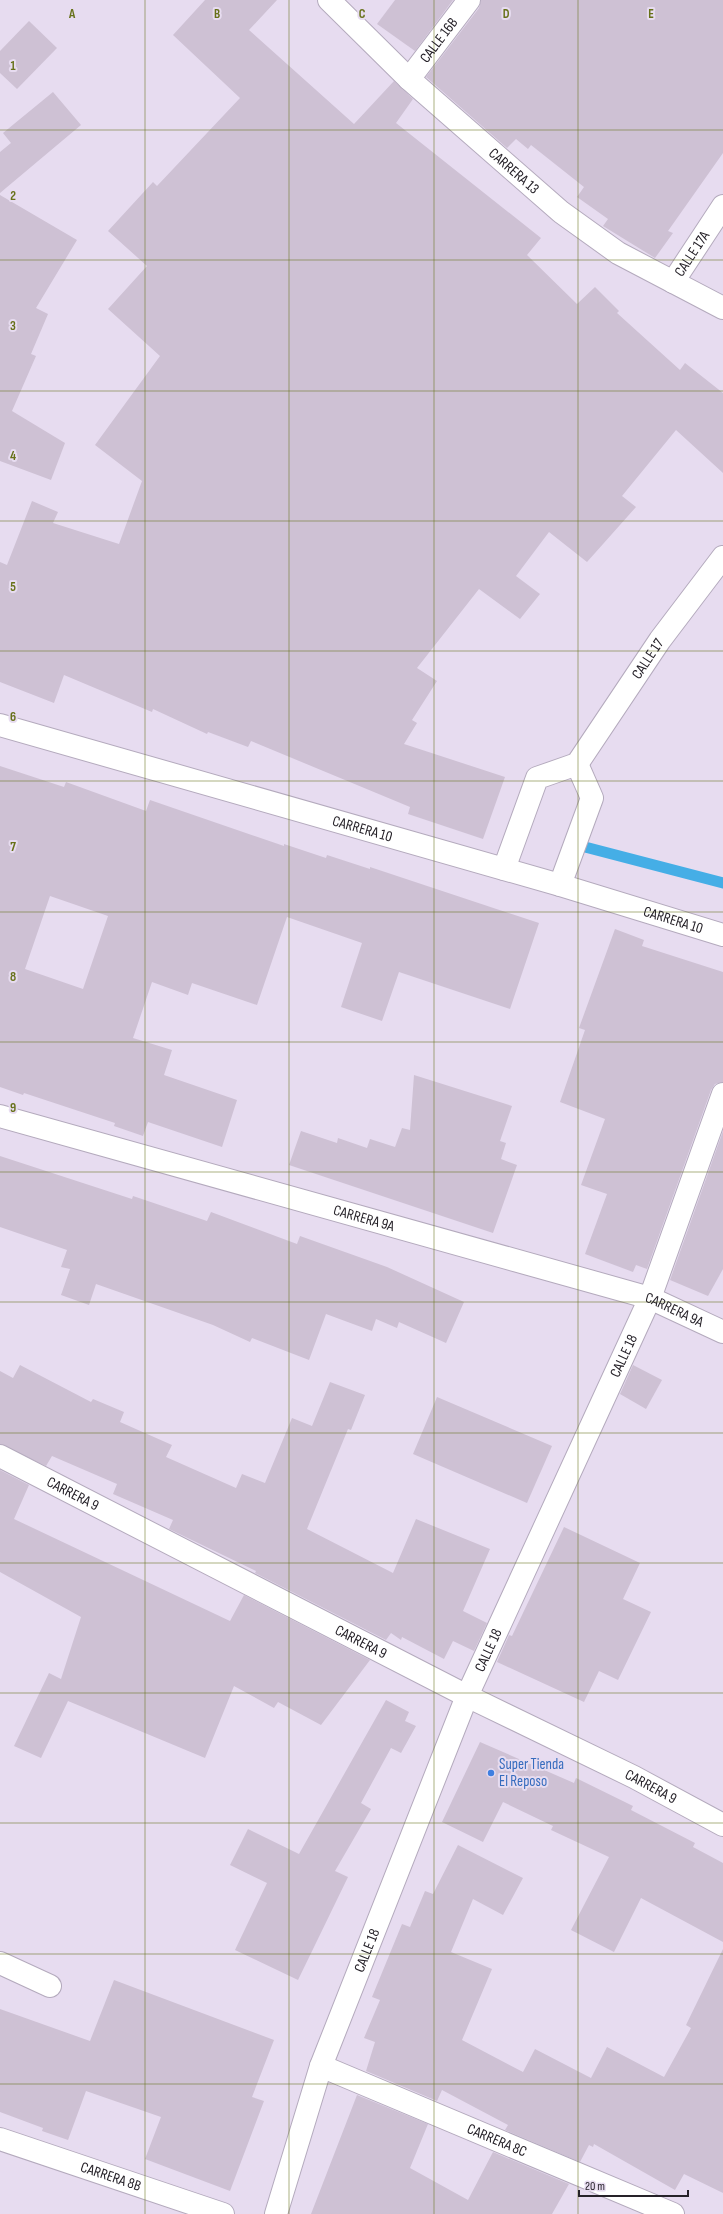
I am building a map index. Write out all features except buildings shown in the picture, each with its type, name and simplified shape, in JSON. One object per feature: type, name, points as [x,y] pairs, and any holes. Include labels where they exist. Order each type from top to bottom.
[{"type":"street","name":"CARRERA 13","points":[[329,0],[409,80],[561,212],[618,253],[723,308]]},
{"type":"street","name":"CALLE 16B","points":[[409,80],[469,0]]},
{"type":"street","name":"CALLE 17A","points":[[673,282],[723,206]]},
{"type":"street","name":"CALLE 17","points":[[578,764],[660,640],[723,557]]},
{"type":"street","name":"CARRERA 10","points":[[0,725],[560,885],[723,935]]},
{"type":"street","points":[[504,869],[537,778],[578,764],[592,798],[560,885]]},
{"type":"street","name":"CALLE 18","points":[[276,2214],[321,2066],[467,1696],[650,1298],[723,1094]]},
{"type":"street","name":"CARRERA 9A","points":[[0,1116],[650,1298],[723,1332]]},
{"type":"street","name":"CARRERA 9","points":[[0,1456],[467,1696],[634,1777],[723,1824]]},
{"type":"street","points":[[0,1963],[50,1986]]},
{"type":"street","name":"CARRERA 8C","points":[[321,2066],[672,2214]]},
{"type":"street","name":"CARRERA 8B","points":[[0,2139],[223,2214]]},
{"type":"waterway","points":[[585,847],[723,883]]},
{"type":"place","name":"Super Tienda El Reposo","points":[[491,1773]]}]
